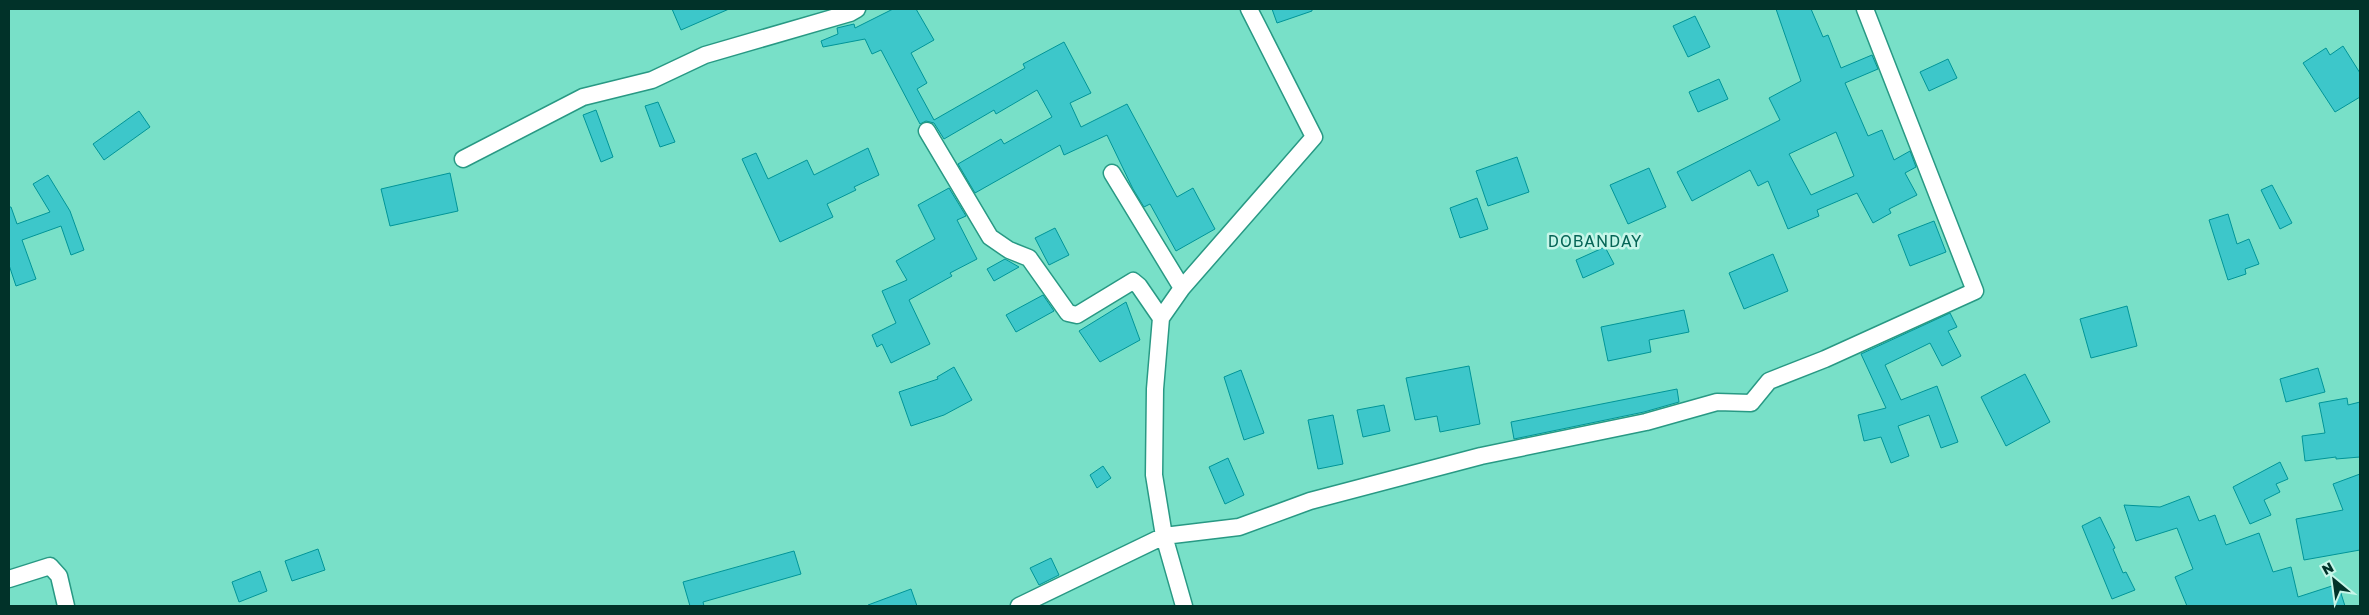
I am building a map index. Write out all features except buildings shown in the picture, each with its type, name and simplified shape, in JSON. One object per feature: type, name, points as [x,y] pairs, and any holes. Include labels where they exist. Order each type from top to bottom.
[{"type":"street","points":[[463,159],[583,97],[652,80],[705,55],[850,13],[857,9]]},
{"type":"street","points":[[1184,606],[1164,536],[1154,475],[1155,389],[1162,318],[1182,288],[1314,137],[1249,9]]},
{"type":"street","points":[[1019,606],[1164,536],[1239,527],[1310,501],[1481,456],[1646,422],[1717,402],[1750,403],[1769,381],[1825,359],[1975,291],[1865,9]]},
{"type":"street","points":[[927,131],[990,237],[1009,250],[1029,258],[1068,313],[1077,315],[1133,281],[1139,286],[1162,318]]},
{"type":"street","points":[[1112,173],[1182,288]]},
{"type":"street","points":[[9,578],[50,566],[55,569],[59,576],[66,606]]},
{"type":"district","name":"DOBANDAY","points":[[1595,241]]}]
